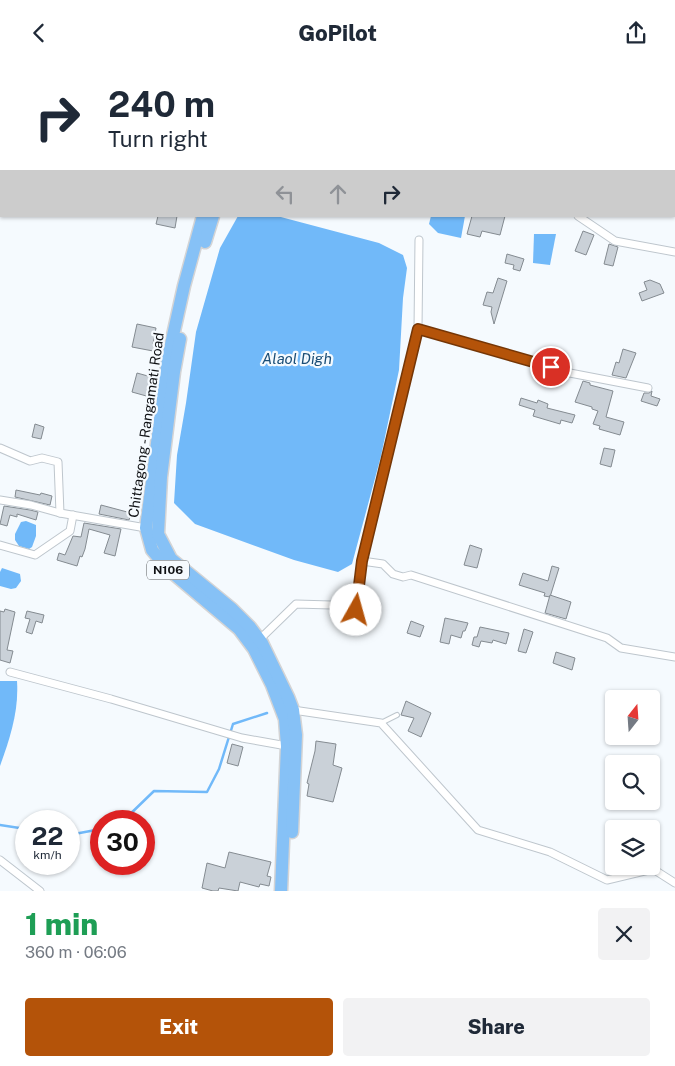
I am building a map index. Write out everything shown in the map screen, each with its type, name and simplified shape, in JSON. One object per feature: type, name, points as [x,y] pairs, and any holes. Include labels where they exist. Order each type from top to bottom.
[{"type":"highway","name":"Chittagong - Rangamati Road","points":[[203,217],[184,286],[168,358],[146,528],[152,551],[168,569],[239,629],[254,649],[272,685],[285,719],[287,746],[281,891]]},
{"type":"highway","name":"Chittagong - Rangamati Road","points":[[213,217],[186,306],[174,372],[161,477],[158,534],[171,559],[232,609],[259,640],[270,659],[293,710],[296,735],[296,770],[288,891]]},
{"type":"street","points":[[580,217],[616,241],[675,252]]},
{"type":"street","points":[[259,640],[296,604],[331,605],[356,610],[362,561],[418,329],[419,240]]},
{"type":"street","points":[[418,329],[570,373],[648,389]]},
{"type":"street","points":[[0,448],[30,461],[42,458],[57,461],[59,464],[60,513]]},
{"type":"street","points":[[0,500],[146,528]]},
{"type":"street","points":[[0,545],[35,555],[70,531],[73,515]]},
{"type":"street","points":[[362,561],[383,564],[393,574],[403,577],[411,575],[607,638],[621,648],[675,657]]},
{"type":"street","points":[[10,672],[111,699],[215,731],[287,746]]},
{"type":"street","points":[[293,710],[381,723],[478,830],[550,852],[606,880],[653,869],[675,883]]},
{"type":"street","points":[[0,860],[40,891]]},
{"type":"lane","points":[[381,723],[397,715]]},
{"type":"water","name":"Alaol Digh","points":[[237,217],[281,217],[379,243],[403,255],[407,268],[403,298],[399,370],[381,456],[352,564],[338,572],[294,560],[195,524],[174,503],[177,455],[196,332],[220,248]]},
{"type":"water","points":[[431,217],[465,217],[461,238],[438,233],[429,224]]},
{"type":"water","points":[[534,234],[556,234],[550,265],[533,263]]},
{"type":"water","points":[[26,521],[36,525],[36,536],[32,547],[29,549],[19,546],[15,540],[15,534],[21,522]]},
{"type":"water","points":[[2,568],[20,574],[21,581],[16,588],[11,589],[0,586],[0,572]]},
{"type":"water","points":[[0,681],[17,681],[17,703],[13,724],[0,766]]},
{"type":"building","points":[[158,217],[177,217],[175,228],[156,224]]},
{"type":"building","points":[[472,217],[505,217],[500,235],[482,231],[480,237],[467,234]]},
{"type":"building","points":[[583,231],[594,235],[586,255],[575,251]]},
{"type":"building","points":[[609,244],[618,247],[613,266],[604,264]]},
{"type":"building","points":[[507,254],[524,259],[520,271],[513,269],[514,265],[505,263]]},
{"type":"building","points":[[498,278],[507,281],[494,324],[491,312],[492,307],[483,305],[487,292],[493,293]]},
{"type":"building","points":[[650,280],[660,284],[664,293],[642,301],[639,293],[647,290],[644,282]]},
{"type":"building","points":[[137,324],[156,328],[153,344],[162,346],[160,355],[153,353],[153,351],[132,347]]},
{"type":"building","points":[[623,349],[636,353],[626,378],[612,375],[616,362],[619,363]]},
{"type":"building","points":[[137,373],[155,378],[150,397],[132,392]]},
{"type":"building","points":[[583,381],[590,383],[590,385],[613,391],[606,417],[624,422],[620,435],[599,429],[600,426],[593,424],[598,411],[592,409],[592,407],[575,402]]},
{"type":"building","points":[[652,391],[651,396],[660,399],[657,406],[641,401],[644,393]]},
{"type":"building","points":[[521,398],[537,403],[538,400],[548,404],[547,408],[575,415],[572,423],[561,420],[560,424],[533,416],[535,410],[519,405]]},
{"type":"building","points":[[35,424],[44,427],[41,439],[32,437]]},
{"type":"building","points":[[604,448],[615,450],[611,467],[600,464]]},
{"type":"building","points":[[16,490],[52,496],[50,505],[15,497]]},
{"type":"building","points":[[101,505],[131,513],[129,520],[99,514]]},
{"type":"building","points":[[4,506],[38,512],[36,520],[17,514],[17,517],[10,515],[7,526],[0,524]]},
{"type":"building","points":[[84,523],[121,529],[115,556],[104,553],[110,535],[89,529],[85,549],[82,557],[80,556],[77,566],[57,560],[59,553],[65,555],[73,536],[81,537]]},
{"type":"building","points":[[470,545],[482,549],[477,568],[464,565]]},
{"type":"building","points":[[552,566],[559,568],[550,597],[544,596],[545,593],[519,585],[523,573],[548,581]]},
{"type":"building","points":[[550,595],[571,602],[566,619],[545,613]]},
{"type":"building","points":[[5,609],[15,612],[7,650],[13,651],[10,663],[0,660],[0,611],[4,612]]},
{"type":"building","points":[[27,611],[44,615],[42,623],[36,621],[32,634],[26,632],[30,619],[25,618]]},
{"type":"building","points":[[445,618],[468,623],[461,638],[451,635],[449,644],[440,642]]},
{"type":"building","points":[[411,621],[424,626],[420,637],[407,633]]},
{"type":"building","points":[[480,627],[509,633],[506,644],[493,640],[492,643],[481,641],[479,647],[472,645]]},
{"type":"building","points":[[524,629],[533,632],[526,653],[518,651]]},
{"type":"building","points":[[556,652],[575,658],[572,670],[553,663]]},
{"type":"building","points":[[406,701],[431,713],[421,737],[408,731],[414,718],[401,715]]},
{"type":"building","points":[[316,741],[336,744],[333,765],[342,768],[333,802],[307,796],[309,784],[307,783]]},
{"type":"building","points":[[232,744],[243,747],[238,766],[227,763]]},
{"type":"building","points":[[229,852],[271,862],[267,876],[271,877],[269,886],[260,884],[259,887],[240,882],[238,891],[219,888],[218,891],[213,891],[202,888],[207,863],[225,868]]},
{"type":"waterway","points":[[134,810],[154,791],[207,792],[219,769],[233,724],[267,713]]},
{"type":"waterway","points":[[0,825],[15,827]]},
{"type":"waterway","points":[[80,833],[90,831]]},
{"type":"route","points":[[356,610],[362,561],[418,329],[551,367]]}]
